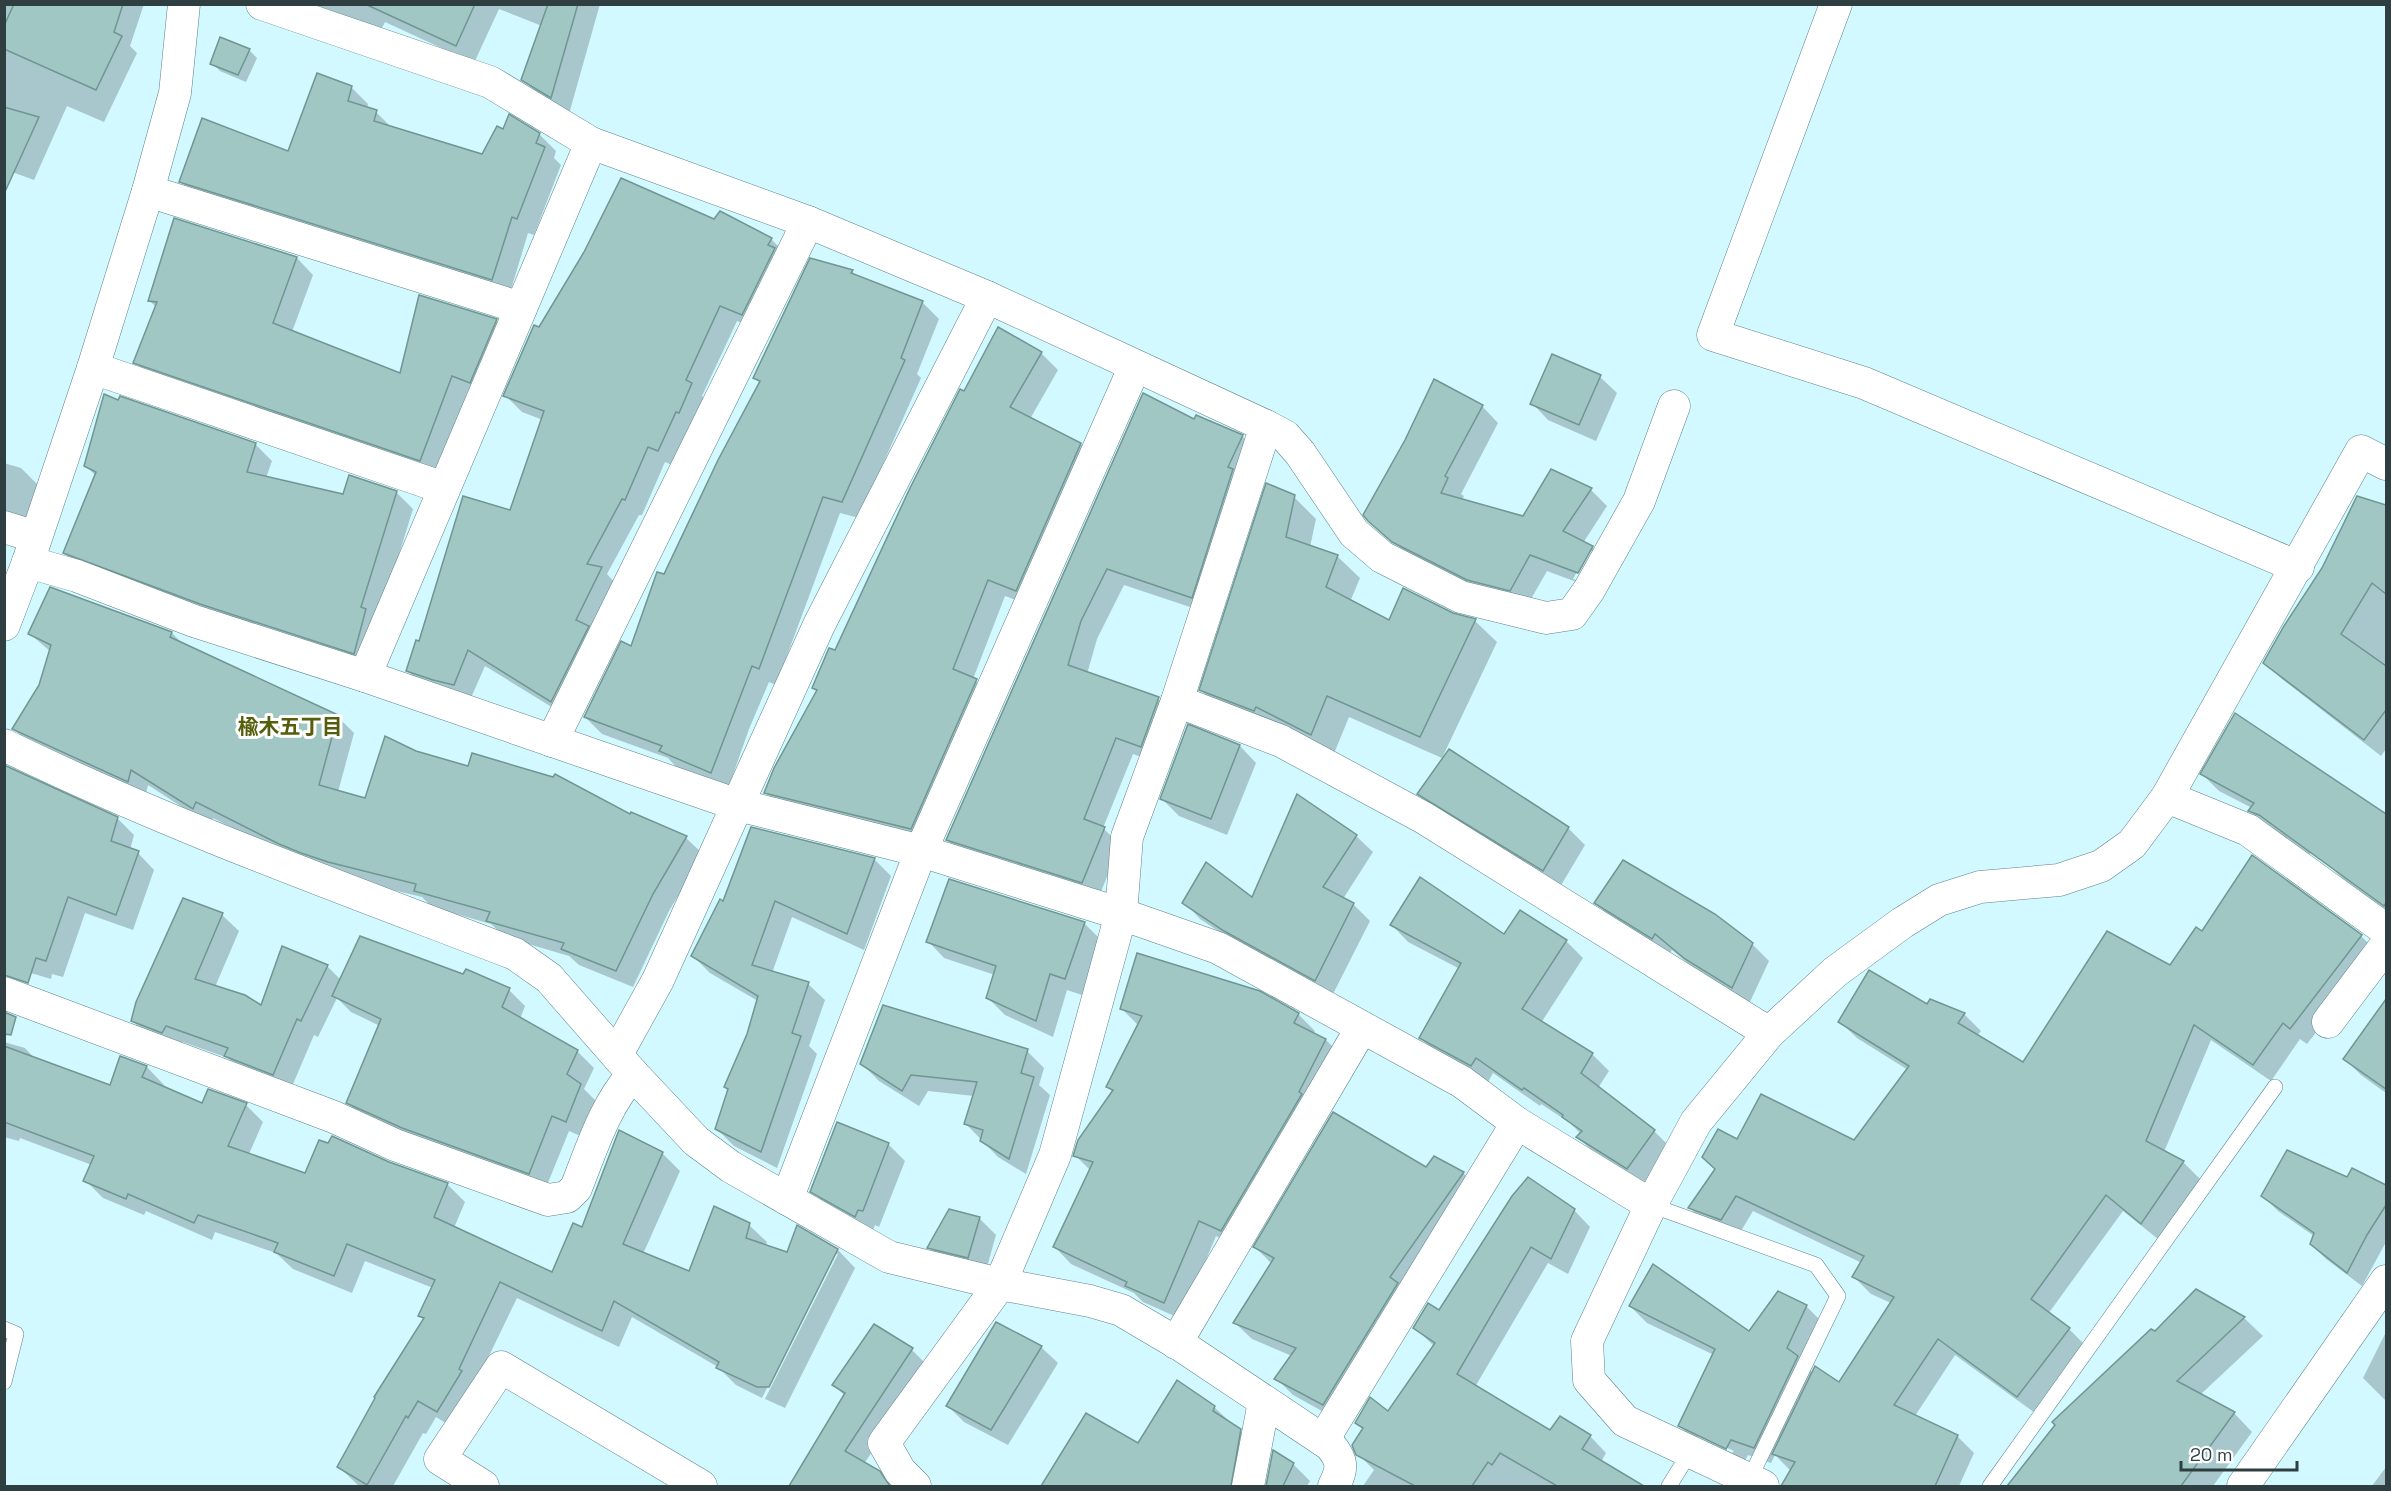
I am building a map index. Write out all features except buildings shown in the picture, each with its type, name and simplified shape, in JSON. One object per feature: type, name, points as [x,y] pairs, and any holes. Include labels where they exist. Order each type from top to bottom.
[{"type":"street","points":[[4,625],[32,550],[93,368],[148,191],[175,93],[184,4]]},
{"type":"street","points":[[262,4],[490,82],[591,143],[808,222],[987,297],[1266,426],[1285,436],[1300,453],[1354,533],[1382,556],[1461,597],[1546,618],[1572,614],[1589,590],[1639,501],[1674,406]]},
{"type":"street","points":[[1836,4],[1713,335],[1864,383],[2298,567]]},
{"type":"street","points":[[365,675],[591,143]]},
{"type":"street","points":[[148,191],[521,308]]},
{"type":"street","points":[[552,741],[808,222]]},
{"type":"street","points":[[4,993],[334,1117],[395,1145],[548,1200],[567,1197],[576,1188],[605,1115],[618,1092],[625,1064],[658,980],[819,625],[987,297]]},
{"type":"street","points":[[787,1199],[921,851],[1135,366]]},
{"type":"street","points":[[93,368],[444,488]]},
{"type":"street","points":[[915,1486],[900,1471],[884,1443],[1000,1284],[1055,1155],[1121,914],[1127,837],[1177,701],[1266,426]]},
{"type":"street","points":[[1756,1483],[1625,1422],[1589,1380],[1587,1341],[1651,1204],[1696,1122],[1769,1032],[1835,972],[1902,923],[1939,900],[1980,887],[2059,880],[2101,866],[2132,844],[2167,797],[2361,451],[2386,464]]},
{"type":"street","points":[[4,527],[32,550],[77,576],[194,621],[365,675],[738,805],[921,851],[1121,914],[1218,948],[1361,1029],[1462,1082],[1517,1123],[1651,1204]]},
{"type":"street","points":[[1177,701],[1281,741],[1424,818],[1769,1032]]},
{"type":"street","points":[[4,745],[77,781],[194,830],[515,954],[549,978],[696,1141],[731,1167],[889,1257],[1000,1284],[1090,1301],[1121,1310],[1176,1343],[1330,1444],[1340,1457],[1340,1473],[1334,1486]]},
{"type":"street","points":[[2167,797],[2248,830],[2386,930]]},
{"type":"street","points":[[2328,1022],[2386,945]]},
{"type":"street","points":[[1176,1343],[1361,1029]]},
{"type":"street","points":[[1323,1440],[1517,1123]]},
{"type":"street","points":[[2243,1486],[2386,1281]]},
{"type":"street","points":[[483,1486],[440,1459],[501,1367],[701,1486]]},
{"type":"street","points":[[1248,1486],[1264,1402]]},
{"type":"lane","points":[[1990,1486],[2275,1087]]},
{"type":"lane","points":[[1651,1204],[1816,1264],[1838,1296],[1756,1483]]},
{"type":"lane","points":[[4,1329],[16,1334],[4,1382]]},
{"type":"lane","points":[[1669,1486],[1690,1452]]},
{"type":"district","name":"楡木五丁目","points":[[290,727]]}]
